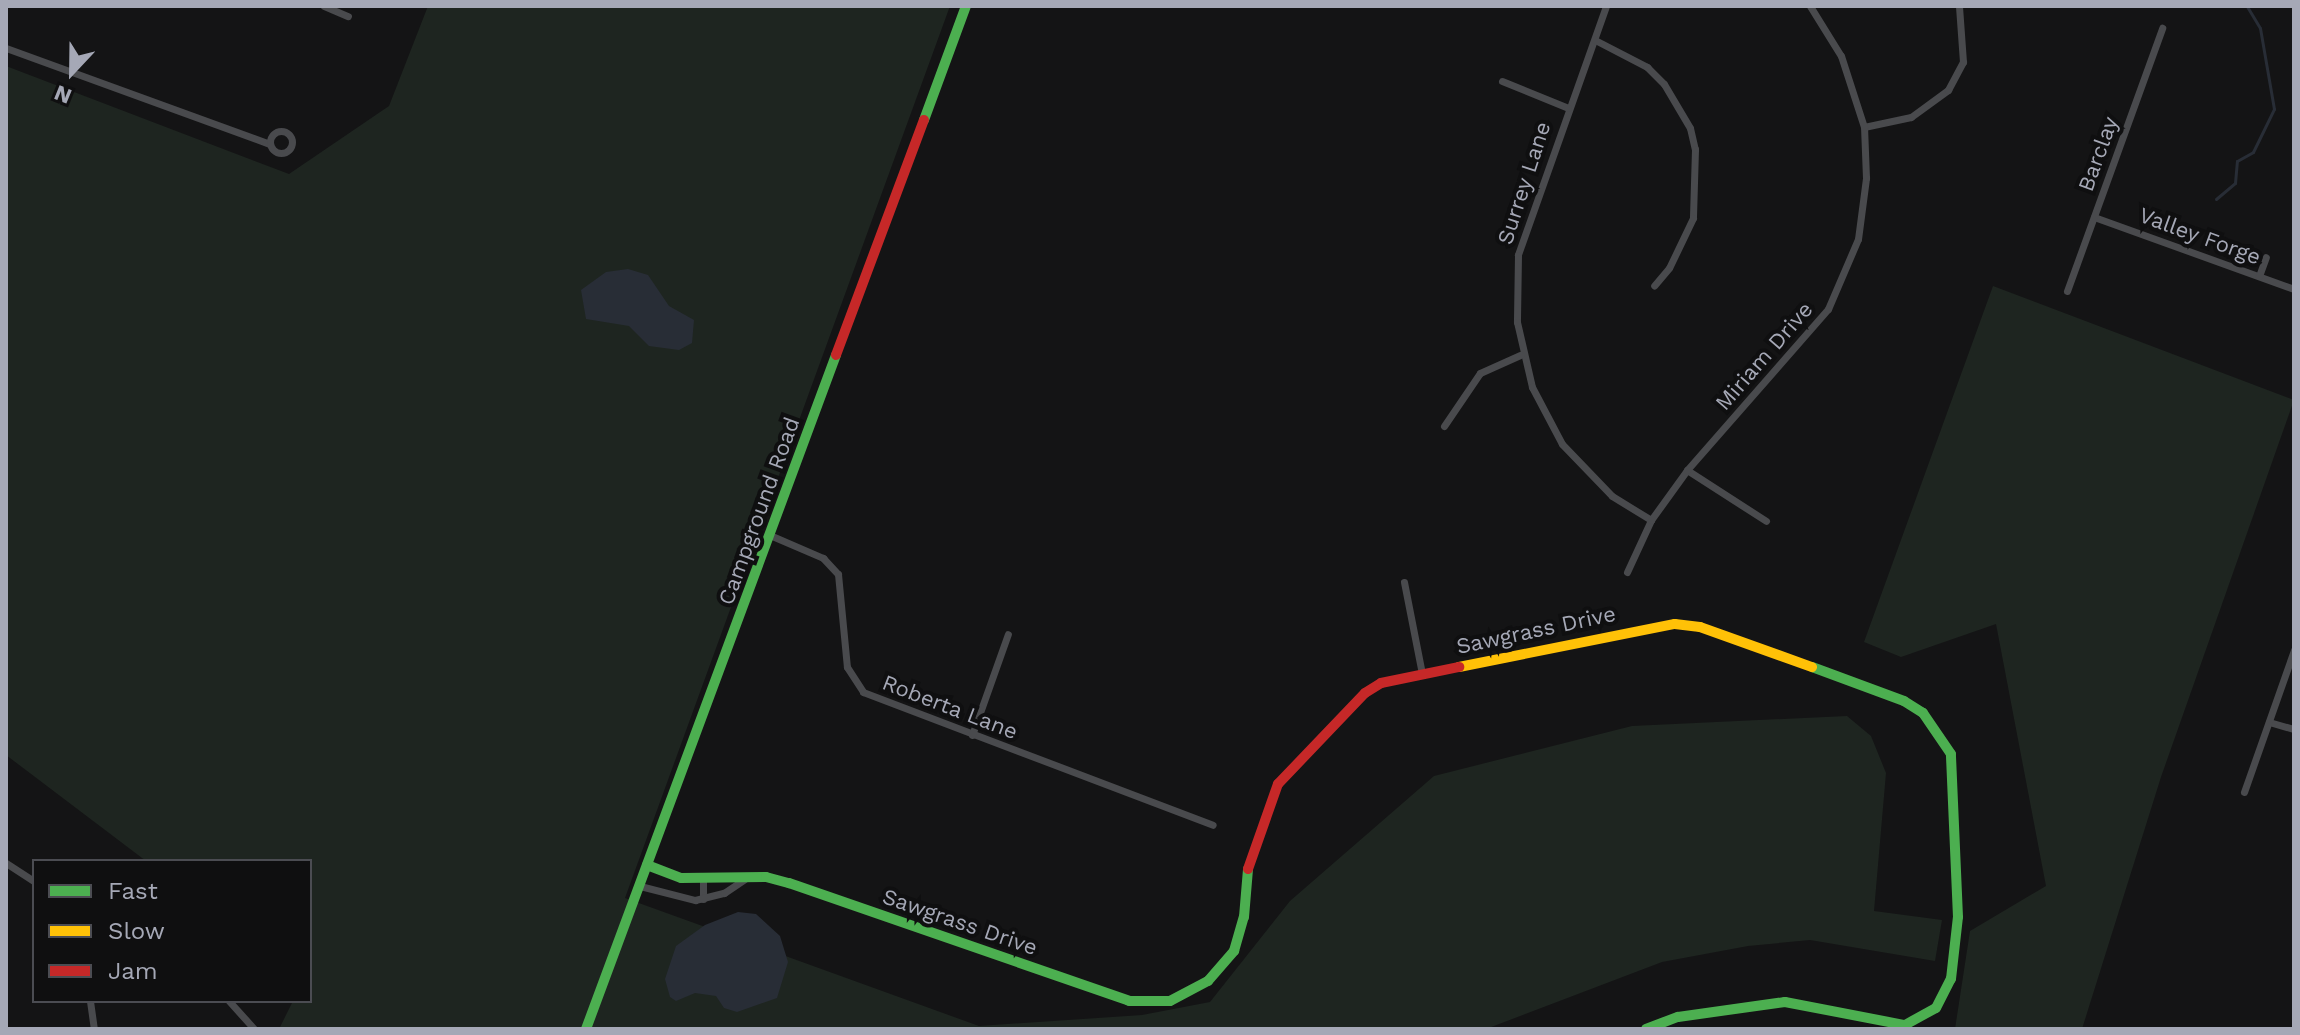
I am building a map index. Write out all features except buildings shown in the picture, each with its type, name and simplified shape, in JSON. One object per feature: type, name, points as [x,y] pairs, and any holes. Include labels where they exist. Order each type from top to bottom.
[{"type":"street","points":[[324,6],[348,16]]},
{"type":"street","name":"Campground Road","points":[[586,1029],[772,536],[966,6]]},
{"type":"street","name":"Surrey Lane","points":[[1606,6],[1518,255],[1520,355],[1544,417],[1562,444],[1612,496],[1651,520]]},
{"type":"street","name":"Miriam Drive","points":[[1627,572],[1651,520],[1687,470],[1828,309],[1850,265],[1864,212],[1864,127],[1841,56],[1810,6]]},
{"type":"street","points":[[1864,127],[1911,117],[1948,90],[1963,62],[1959,6]]},
{"type":"street","name":"Barclay","points":[[2067,291],[2162,28]]},
{"type":"street","points":[[1595,40],[1647,67],[1690,128],[1698,166],[1693,218],[1669,268],[1654,286]]},
{"type":"street","points":[[6,48],[270,144]]},
{"type":"street","points":[[1502,81],[1568,108]]},
{"type":"street","name":"Valley Forge","points":[[2094,217],[2294,289]]},
{"type":"street","points":[[2259,276],[2266,257]]},
{"type":"street","points":[[1444,426],[1480,373],[1520,355]]},
{"type":"street","points":[[1687,470],[1766,521]]},
{"type":"street","name":"Roberta Lane","points":[[772,536],[823,558],[838,574],[845,605],[847,667],[863,692],[1213,825]]},
{"type":"street","points":[[1404,582],[1422,674]]},
{"type":"street","name":"Sawgrass Drive","points":[[647,865],[681,878],[789,883],[1129,1001],[1170,1001],[1208,981],[1234,951],[1243,926],[1247,871],[1286,773],[1365,693],[1381,683],[1675,624],[1700,627],[1904,701],[1937,728],[1951,754],[1955,779],[1958,917],[1951,979],[1936,1008],[1905,1025],[1881,1024],[1785,1002],[1678,1017],[1646,1029]]},
{"type":"street","points":[[972,735],[1008,634]]},
{"type":"street","points":[[2244,792],[2294,650]]},
{"type":"street","points":[[2269,722],[2294,729]]},
{"type":"street","points":[[6,863],[32,880]]},
{"type":"street","points":[[703,879],[703,899]]},
{"type":"street","points":[[640,886],[703,899],[745,879]]},
{"type":"street","points":[[90,1003],[94,1029]]},
{"type":"street","points":[[231,1003],[254,1029]]},
{"type":"shaded area","points":[[428,6],[950,6],[625,898],[979,1026],[1142,1015],[1210,1002],[1290,901],[1434,776],[1632,726],[1847,716],[1871,736],[1886,773],[1874,911],[1942,920],[1935,961],[1810,940],[1748,946],[1662,962],[1486,1029],[279,1029],[292,1003],[312,1003],[312,859],[143,859],[6,755],[6,66],[289,174],[389,106]]},
{"type":"shaded area","points":[[628,269],[648,275],[669,306],[694,320],[692,343],[679,350],[649,346],[629,326],[586,319],[581,290],[606,272]]},
{"type":"shaded area","points":[[1993,286],[2294,400],[2161,777],[2082,1029],[1955,1029],[1970,931],[2046,886],[1996,624],[1901,657],[1864,642]]},
{"type":"shaded area","points":[[738,912],[756,914],[780,936],[788,962],[777,998],[737,1012],[724,1008],[716,996],[695,993],[676,1001],[670,997],[665,979],[676,946],[705,925]]},
{"type":"waterway","points":[[2216,199],[2235,183],[2237,161],[2253,152],[2274,109],[2260,28],[2247,6]]},
{"type":"traffic: fast","points":[[924,120],[966,6]]},
{"type":"traffic: fast","points":[[586,1029],[836,355]]},
{"type":"traffic: fast","points":[[1646,1029],[1678,1017],[1785,1002],[1905,1025],[1936,1008],[1951,979],[1958,917],[1951,754],[1923,713],[1904,701],[1812,667]]},
{"type":"traffic: fast","points":[[647,865],[681,878],[766,877],[789,883],[1129,1001],[1170,1001],[1208,981],[1234,951],[1244,917],[1248,869]]},
{"type":"traffic: slow","points":[[1459,667],[1675,624],[1700,627],[1812,667]]},
{"type":"traffic: jam","points":[[836,355],[924,120]]},
{"type":"traffic: jam","points":[[1248,869],[1278,784],[1365,693],[1381,683],[1459,667]]}]
